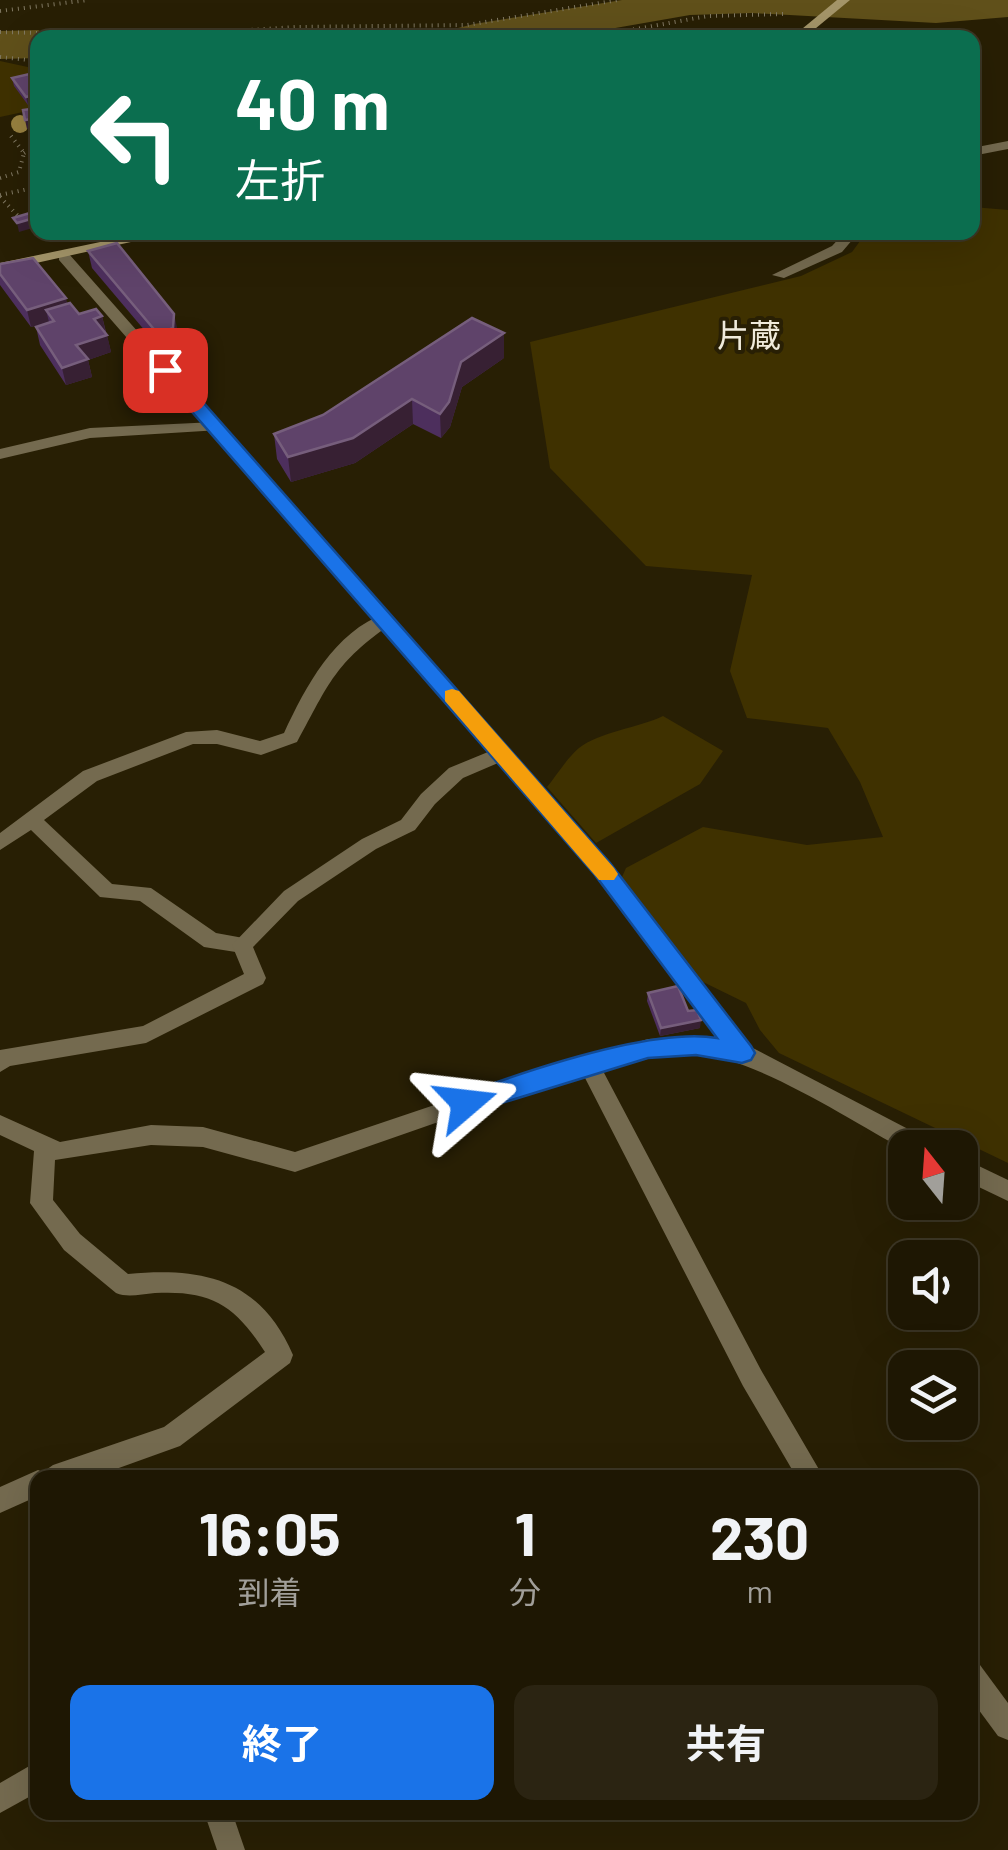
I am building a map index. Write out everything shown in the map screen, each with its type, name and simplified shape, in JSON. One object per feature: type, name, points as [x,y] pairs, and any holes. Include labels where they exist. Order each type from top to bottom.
[{"type":"street","points":[[806,30],[844,0]]},
{"type":"street","points":[[980,150],[1008,144]]},
{"type":"street","points":[[0,268],[136,240]]},
{"type":"street","points":[[779,275],[837,249],[846,240]]},
{"type":"street","points":[[64,257],[602,869],[742,1053]]},
{"type":"street","points":[[0,454],[90,433],[215,426]]},
{"type":"street","points":[[0,843],[90,776],[192,737],[217,737],[261,748],[291,737],[323,669],[343,648],[386,620]]},
{"type":"street","points":[[30,819],[108,892],[144,893],[211,941],[242,944],[291,896],[368,844],[408,825],[428,799],[456,774],[502,753]]},
{"type":"street","points":[[0,1063],[3,1058],[146,1034],[256,978],[242,944]]},
{"type":"street","points":[[0,1125],[59,1152],[152,1135],[204,1137],[295,1162],[648,1048],[696,1045],[742,1053],[889,1130]]},
{"type":"street","points":[[590,1066],[752,1378],[807,1470]]},
{"type":"street","points":[[45,1146],[41,1203],[72,1242],[124,1285],[180,1278],[215,1285],[261,1321],[281,1355],[171,1437],[75,1470]]},
{"type":"street","points":[[978,1176],[1008,1192]]},
{"type":"street","points":[[0,1500],[30,1487]]},
{"type":"street","points":[[978,1686],[1008,1726]]},
{"type":"street","points":[[0,1800],[30,1780]]},
{"type":"street","points":[[221,1820],[231,1850]]},
{"type":"path","points":[[0,11],[88,0]]},
{"type":"path","points":[[249,30],[467,25],[618,0]]},
{"type":"path","points":[[630,30],[708,16],[823,16]]},
{"type":"path","points":[[0,32],[30,33]]},
{"type":"path","points":[[0,57],[30,60]]},
{"type":"path","points":[[11,136],[24,153]]},
{"type":"path","points":[[0,178],[19,172],[24,153],[30,149]]},
{"type":"path","points":[[24,224],[0,196],[30,189]]},
{"type":"shaded area","points":[[0,61],[30,67],[30,111],[0,117]]},
{"type":"shaded area","points":[[980,208],[1008,210],[1008,1163],[978,1149],[978,1130],[939,1130],[779,1053],[760,1030],[746,1003],[701,981],[622,877],[626,868],[703,827],[807,845],[883,837],[860,782],[828,728],[747,718],[730,671],[752,575],[646,566],[550,468],[530,342],[801,276],[852,252],[861,240],[980,240]]},
{"type":"shaded area","points":[[663,716],[723,751],[700,784],[596,843],[547,787],[570,757],[587,743]]},
{"type":"building","points":[[30,74],[30,96],[26,97],[12,78]]},
{"type":"building","points":[[30,213],[30,219],[17,223],[13,218]]},
{"type":"building","points":[[117,243],[174,314],[173,328],[158,334],[88,251]]},
{"type":"building","points":[[33,258],[66,298],[27,310],[0,274],[0,264]]},
{"type":"building","points":[[70,303],[79,314],[96,309],[102,316],[94,319],[107,335],[76,345],[88,359],[62,368],[36,327],[54,321],[46,310]]},
{"type":"building","points":[[472,318],[504,333],[461,362],[449,402],[440,414],[412,399],[353,438],[288,457],[274,434],[323,415]]},
{"type":"building","points":[[678,986],[688,1011],[697,1010],[701,1020],[661,1028],[648,993]]},
{"type":"waterway","points":[[522,30],[690,2],[752,0],[936,10],[1008,4]]},
{"type":"waterway","points":[[0,45],[30,44]]},
{"type":"slow traffic","points":[[452,696],[607,874]]},
{"type":"district","name":"片蔵","points":[[749,334]]},
{"type":"route","points":[[165,370],[602,869],[705,999],[742,1053],[696,1045],[648,1048],[466,1103]]}]
